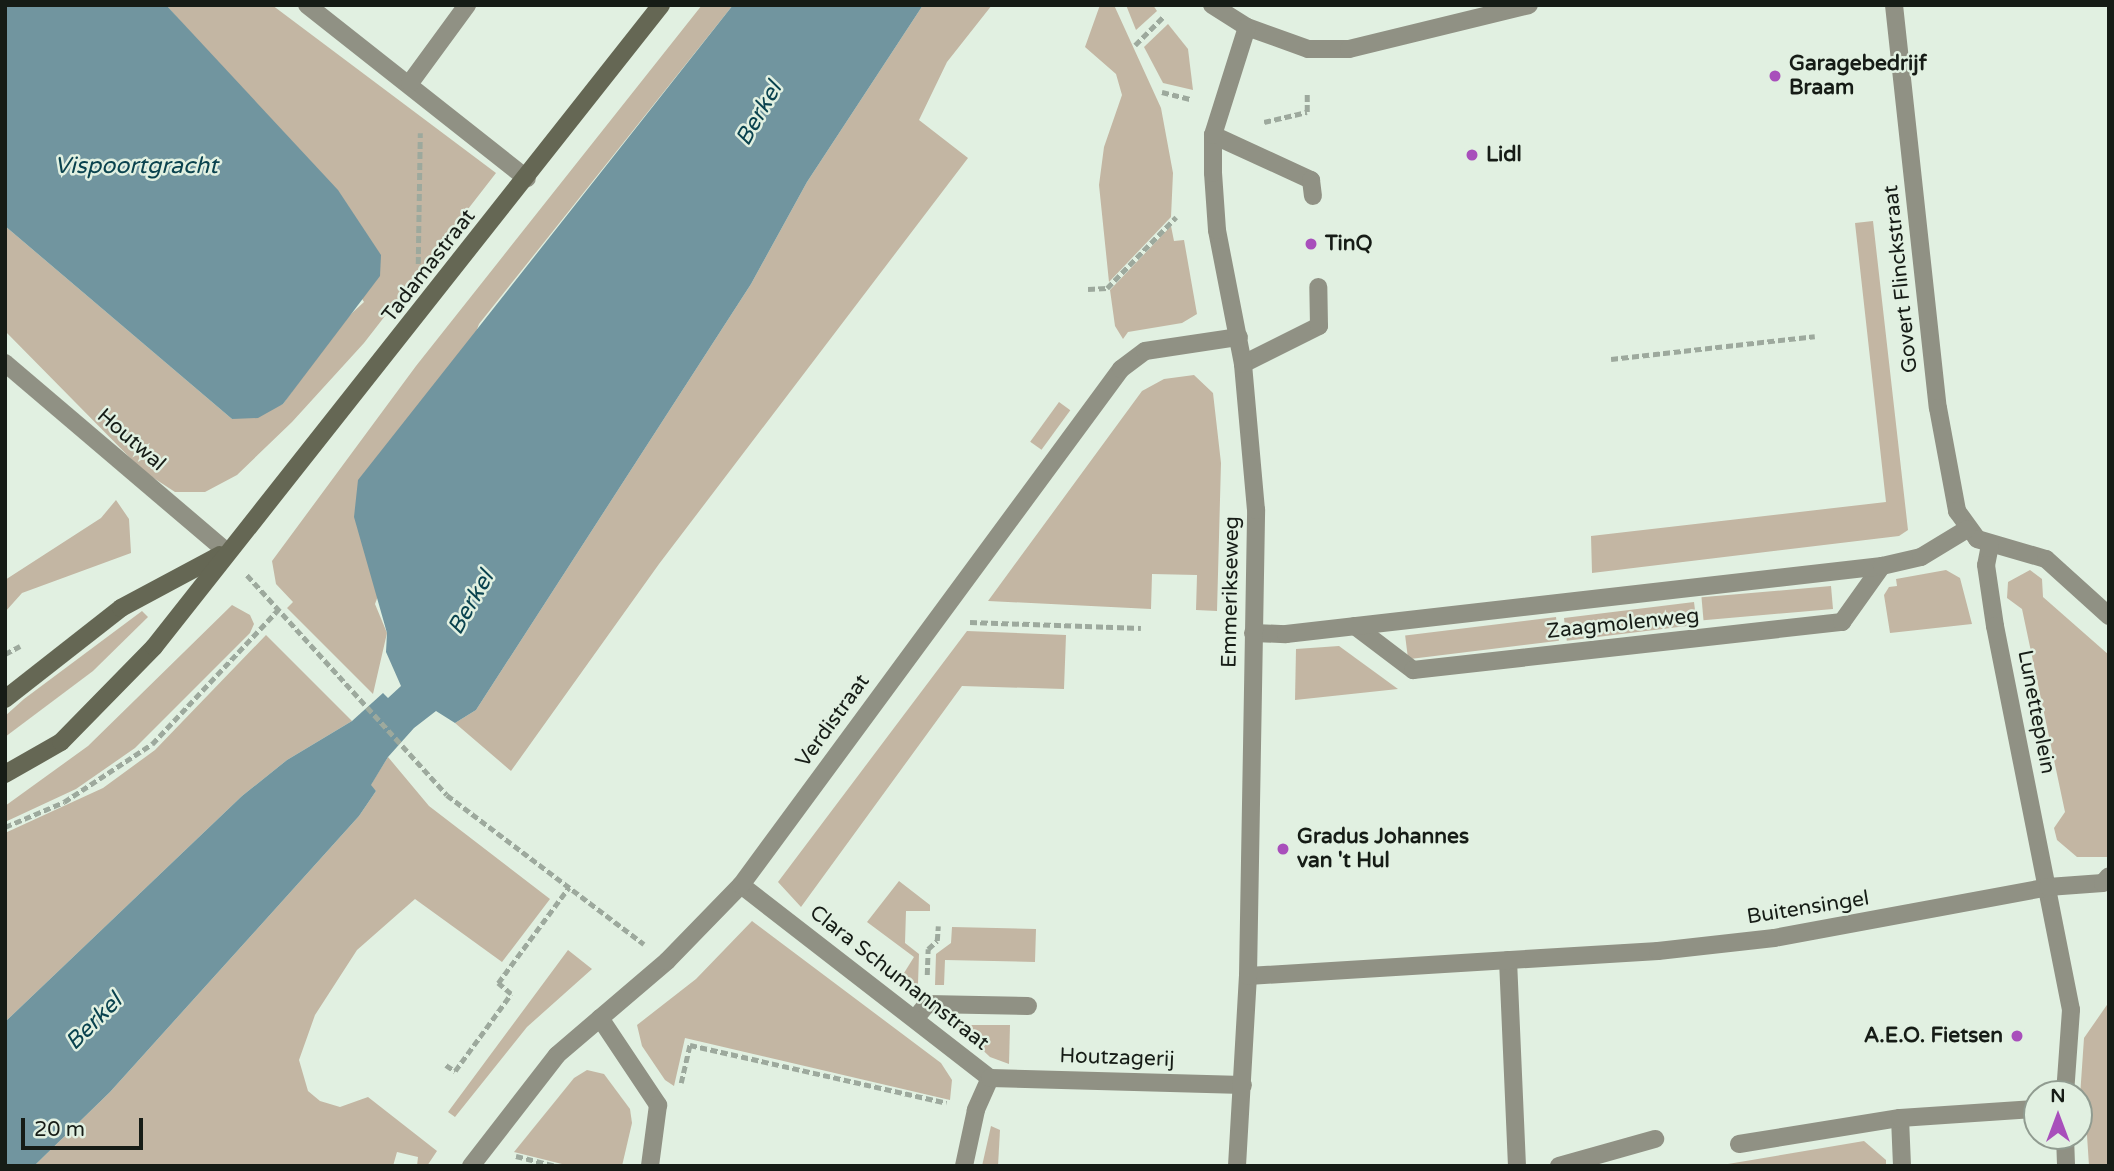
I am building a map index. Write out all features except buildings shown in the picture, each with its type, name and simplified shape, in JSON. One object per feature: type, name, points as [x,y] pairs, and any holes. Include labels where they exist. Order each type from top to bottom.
[{"type":"street","points":[[307,5],[410,83],[527,179]]},
{"type":"street","points":[[410,83],[467,5]]},
{"type":"street","name":"Tadamastraat","points":[[5,774],[61,742],[154,647],[227,552],[527,179],[661,5]]},
{"type":"street","points":[[1212,5],[1247,27],[1308,49],[1349,49],[1529,5]]},
{"type":"street","name":"Govert Flinckstraat","points":[[1894,5],[1938,408],[1957,511],[1978,538]]},
{"type":"street","name":"Emmerikseweg","points":[[1237,1166],[1248,976],[1254,450],[1239,337],[1217,230],[1213,135],[1247,27]]},
{"type":"street","points":[[1213,135],[1311,180],[1313,196]]},
{"type":"street","points":[[1243,364],[1319,326],[1318,287]]},
{"type":"street","name":"Verdistraat","points":[[471,1166],[557,1055],[667,961],[741,884],[1121,369],[1145,351],[1239,337]]},
{"type":"street","name":"Houtwal","points":[[5,363],[227,552]]},
{"type":"street","points":[[1978,538],[2046,559],[2109,616]]},
{"type":"street","name":"Zaagmolenweg","points":[[1254,633],[1355,626],[1882,565],[1921,557],[1978,538]]},
{"type":"street","name":"Lunetteplein","points":[[1978,538],[1986,565],[1995,626],[2071,1010],[2066,1080]]},
{"type":"street","name":"Tadamastraat","points":[[5,699],[121,607],[227,552]]},
{"type":"street","name":"Zaagmolenweg","points":[[1355,626],[1413,670],[1842,622],[1882,565]]},
{"type":"street","name":"Buitensingel","points":[[1248,976],[1508,960],[1774,938],[2048,887],[2103,883],[2109,876]]},
{"type":"street","name":"Clara Schumannstraat","points":[[741,884],[990,1077],[976,1110],[964,1166]]},
{"type":"street","points":[[1508,960],[1517,1166]]},
{"type":"street","points":[[915,1019],[927,1004],[1028,1006]]},
{"type":"street","points":[[600,1018],[648,1083],[658,1105],[650,1166]]},
{"type":"street","name":"Houtzagerij","points":[[990,1077],[1243,1085]]},
{"type":"street","points":[[1739,1144],[1900,1118],[2023,1110]]},
{"type":"street","points":[[1900,1118],[1902,1166]]},
{"type":"street","points":[[1559,1166],[1655,1139]]},
{"type":"path","points":[[1135,45],[1163,17]]},
{"type":"path","points":[[410,83],[420,116],[417,318]]},
{"type":"path","points":[[1162,92],[1191,99]]},
{"type":"path","points":[[1258,120],[1266,123],[1307,112],[1307,93]]},
{"type":"path","points":[[1088,289],[1107,289],[1175,217]]},
{"type":"path","points":[[1611,359],[1815,336]]},
{"type":"path","points":[[227,552],[339,679],[412,751],[447,795],[667,961]]},
{"type":"path","points":[[5,827],[64,802],[152,744],[278,610]]},
{"type":"path","points":[[936,620],[1141,628]]},
{"type":"path","points":[[446,1065],[454,1071],[511,994],[498,984],[569,887]]},
{"type":"path","points":[[927,1004],[928,949],[937,942],[938,926]]},
{"type":"path","points":[[658,1105],[680,1088],[690,1045],[976,1110]]},
{"type":"shaded area","points":[[166,5],[272,5],[496,173],[364,343],[292,422],[237,475],[205,492],[175,492],[143,471],[5,331],[5,226],[232,419],[283,404],[339,325],[364,302],[207,51]]},
{"type":"shaded area","points":[[702,5],[733,5],[479,324],[375,604],[387,633],[373,694],[287,608],[293,602],[276,584],[272,561],[416,366]]},
{"type":"shaded area","points":[[923,5],[992,5],[947,62],[919,120],[968,158],[659,564],[511,771],[455,723],[476,710],[751,284],[807,182]]},
{"type":"shaded area","points":[[1100,5],[1114,5],[1161,108],[1173,173],[1171,217],[1109,282],[1099,185],[1104,147],[1122,95],[1116,74],[1085,47]]},
{"type":"shaded area","points":[[1126,5],[1153,5],[1157,11],[1136,30]]},
{"type":"shaded area","points":[[1168,24],[1188,49],[1193,90],[1163,83],[1144,47]]},
{"type":"shaded area","points":[[1873,221],[1908,530],[1899,536],[1592,573],[1591,536],[1886,502],[1855,223]]},
{"type":"shaded area","points":[[1171,226],[1174,241],[1184,240],[1197,314],[1182,323],[1128,332],[1123,339],[1115,326],[1110,290]]},
{"type":"shaded area","points":[[1194,375],[1213,393],[1221,463],[1217,611],[1196,610],[1197,575],[1152,574],[1151,609],[988,601],[1142,391],[1164,379]]},
{"type":"shaded area","points":[[1059,402],[1070,410],[1042,450],[1030,442]]},
{"type":"shaded area","points":[[116,500],[129,519],[131,553],[22,593],[5,612],[5,580],[101,518]]},
{"type":"shaded area","points":[[1946,570],[1960,578],[1972,624],[1890,633],[1884,595],[1889,587],[1897,586],[1896,579]]},
{"type":"shaded area","points":[[2030,570],[2042,579],[2043,597],[2109,655],[2109,857],[2077,857],[2057,840],[2054,828],[2065,812],[2022,609],[2007,598],[2008,582]]},
{"type":"shaded area","points":[[1831,586],[1833,609],[1703,620],[1701,597]]},
{"type":"shaded area","points":[[1694,602],[1697,625],[1567,641],[1564,618]]},
{"type":"shaded area","points":[[232,605],[250,615],[254,624],[250,633],[135,748],[76,789],[5,822],[5,806],[88,746]]},
{"type":"shaded area","points":[[142,611],[148,617],[93,671],[5,737],[5,716]]},
{"type":"shaded area","points":[[1556,617],[1559,641],[1408,659],[1405,636]]},
{"type":"shaded area","points":[[967,631],[1066,635],[1064,689],[962,686],[801,907],[778,882]]},
{"type":"shaded area","points":[[266,635],[352,721],[287,760],[242,796],[5,1022],[5,833],[103,788],[155,750]]},
{"type":"shaded area","points":[[1339,646],[1398,689],[1295,700],[1296,649]]},
{"type":"shaded area","points":[[388,757],[429,806],[550,899],[502,962],[415,899],[357,950],[315,1015],[299,1060],[308,1091],[320,1101],[340,1107],[368,1097],[437,1151],[427,1166],[417,1166],[418,1157],[397,1152],[393,1166],[34,1166],[110,1092],[359,816],[376,791],[370,786]]},
{"type":"shaded area","points":[[899,881],[930,905],[930,911],[906,911],[905,943],[919,954],[918,984],[899,981],[914,957],[867,922]]},
{"type":"shaded area","points":[[752,921],[941,1063],[952,1080],[950,1100],[685,1038],[674,1086],[665,1080],[642,1046],[637,1025],[696,979]]},
{"type":"shaded area","points":[[952,927],[1036,929],[1035,962],[945,960],[944,985],[935,985],[936,954],[951,943]]},
{"type":"shaded area","points":[[568,950],[592,969],[527,1027],[455,1117],[448,1112]]},
{"type":"shaded area","points":[[2109,1002],[2109,1166],[2089,1166],[2088,1150],[2093,1150],[2093,1080],[2081,1080],[2084,1038]]},
{"type":"shaded area","points":[[956,1025],[1010,1025],[1009,1064],[990,1057]]},
{"type":"shaded area","points":[[587,1070],[604,1074],[630,1109],[632,1123],[622,1166],[570,1166],[514,1152],[574,1078]]},
{"type":"shaded area","points":[[991,1126],[1000,1130],[998,1166],[982,1166]]},
{"type":"shaded area","points":[[1864,1141],[1886,1160],[1886,1166],[1716,1166]]},
{"type":"water","name":"Vispoortgracht","points":[[5,5],[166,5],[338,190],[381,255],[380,276],[283,404],[258,418],[232,419],[5,226]]},
{"type":"water","name":"Berkel","points":[[733,5],[923,5],[807,182],[751,284],[476,710],[455,723],[436,711],[414,728],[388,757],[371,785],[376,791],[359,816],[110,1092],[34,1166],[5,1166],[5,1022],[242,796],[287,760],[352,721],[383,693],[388,698],[401,686],[386,652],[387,633],[354,517],[358,480]]},
{"type":"place","name":"Garagebedrijf Braam","points":[[1775,76]]},
{"type":"place","name":"Lidl","points":[[1472,155]]},
{"type":"place","name":"TinQ","points":[[1311,244]]},
{"type":"place","name":"Gradus Johannes van 't Hul","points":[[1283,849]]},
{"type":"place","name":"A.E.O. Fietsen","points":[[2017,1036]]}]
